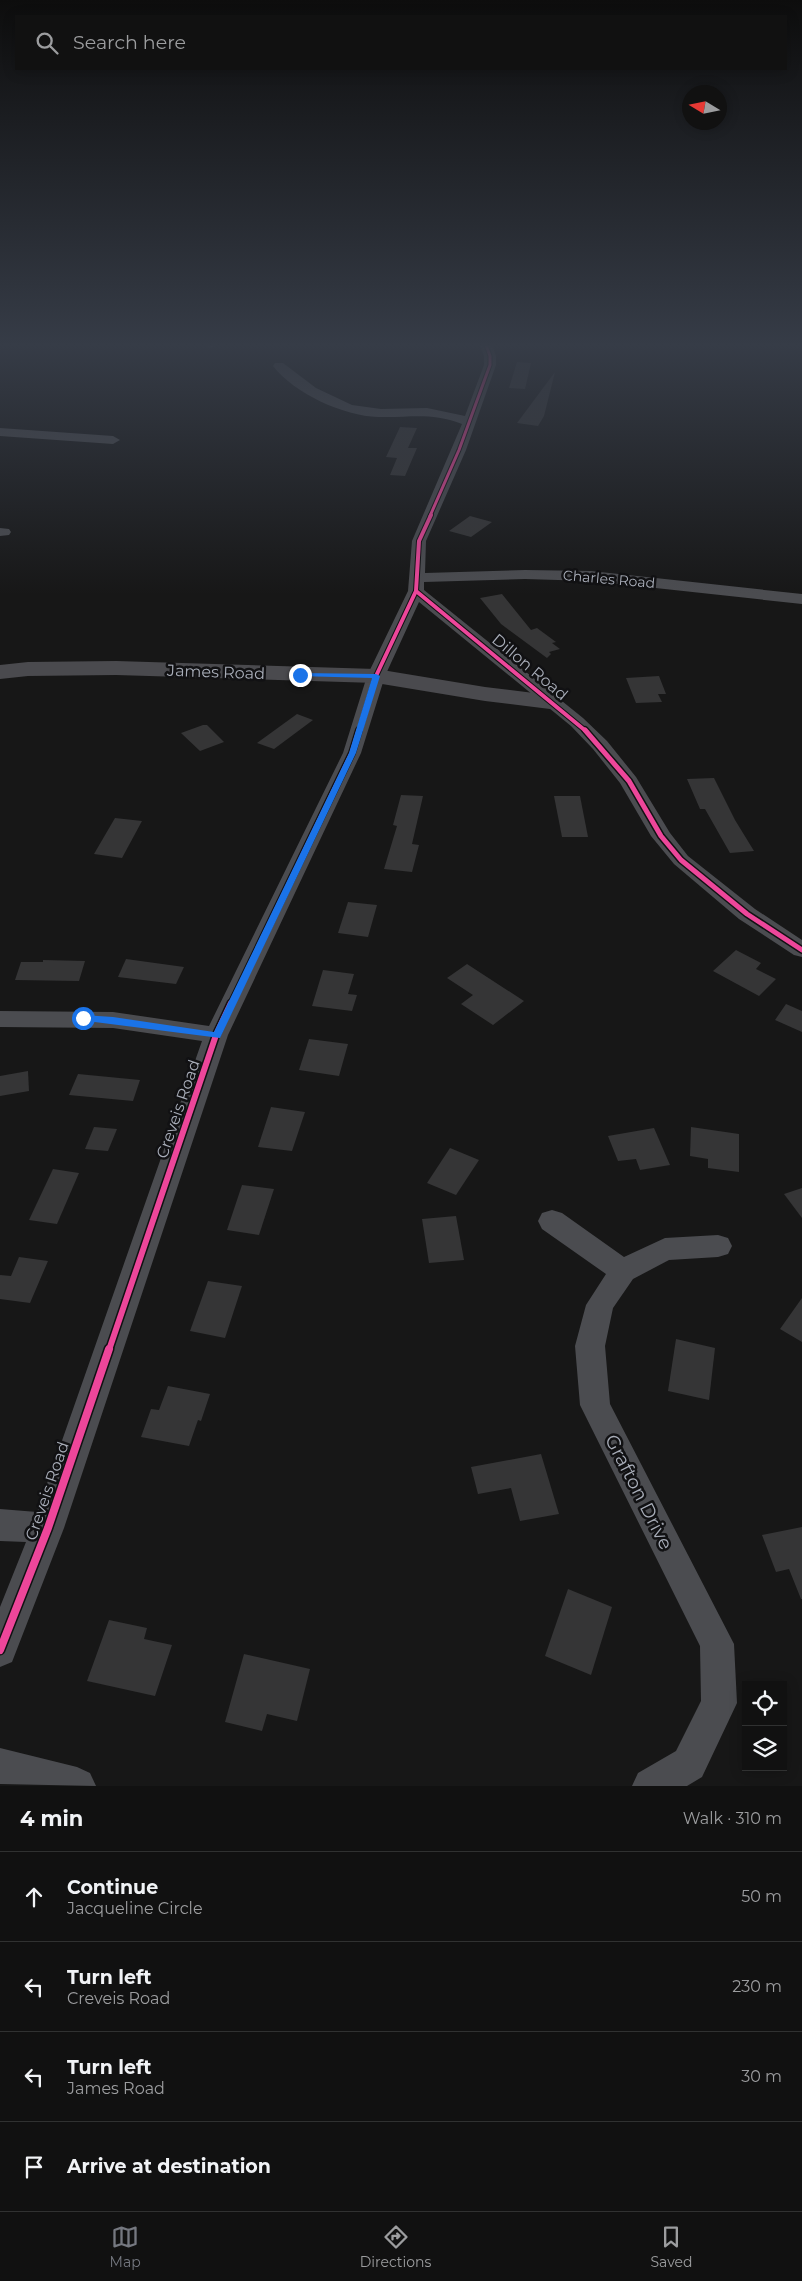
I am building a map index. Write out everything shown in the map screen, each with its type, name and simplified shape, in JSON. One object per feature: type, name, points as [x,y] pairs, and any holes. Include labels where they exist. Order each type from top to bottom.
[{"type":"street","points":[[416,584],[419,541],[467,428]]},
{"type":"street","points":[[0,432],[112,440]]},
{"type":"street","name":"Charles Road","points":[[416,584],[505,575],[590,576],[802,599]]},
{"type":"street","name":"Creveis Road","points":[[0,1650],[48,1528],[216,1035],[352,753],[376,676],[416,584]]},
{"type":"street","name":"Dillon Road","points":[[416,584],[550,702],[577,722],[600,745],[629,781],[661,836],[681,860],[748,914],[802,950]]},
{"type":"street","name":"James Road","points":[[0,672],[28,669],[116,668],[376,676],[485,694],[550,702]]},
{"type":"street","points":[[0,1019],[113,1020],[216,1035]]},
{"type":"street","points":[[552,1221],[623,1271]]},
{"type":"street","name":"Grafton Drive","points":[[651,1786],[690,1764],[719,1703],[717,1644],[595,1405],[590,1346],[600,1305],[623,1271],[665,1249],[718,1246]]},
{"type":"street","points":[[0,1525],[48,1528]]},
{"type":"street","points":[[0,1766],[77,1786]]},
{"type":"building","points":[[399,428],[417,428],[408,448],[417,448],[405,476],[390,475],[397,458],[386,457]]},
{"type":"building","points":[[470,516],[492,522],[471,537],[449,531]]},
{"type":"building","points":[[502,594],[531,630],[537,628],[556,642],[552,643],[560,649],[549,652],[551,654],[547,658],[501,624],[480,598]]},
{"type":"building","points":[[659,676],[666,694],[658,694],[662,702],[636,703],[626,678]]},
{"type":"building","points":[[297,714],[313,720],[274,749],[257,743]]},
{"type":"building","points":[[207,725],[224,742],[200,751],[181,733]]},
{"type":"building","points":[[714,778],[735,820],[754,851],[730,853],[705,809],[700,809],[687,779]]},
{"type":"building","points":[[401,795],[423,796],[412,844],[419,845],[412,872],[384,869],[397,826],[393,825]]},
{"type":"building","points":[[554,796],[580,796],[588,837],[562,837]]},
{"type":"building","points":[[115,818],[142,821],[122,858],[94,854]]},
{"type":"building","points":[[348,902],[377,905],[368,937],[338,933]]},
{"type":"building","points":[[736,950],[761,963],[756,969],[776,979],[759,996],[713,971]]},
{"type":"building","points":[[126,959],[184,967],[176,984],[118,977]]},
{"type":"building","points":[[43,960],[85,961],[79,981],[15,980],[21,962],[43,962]]},
{"type":"building","points":[[467,964],[524,1001],[493,1025],[461,1004],[473,995],[447,978]]},
{"type":"building","points":[[323,970],[354,974],[348,994],[357,995],[352,1011],[312,1006]]},
{"type":"building","points":[[786,1004],[802,1011],[802,1032],[775,1020]]},
{"type":"building","points":[[309,1039],[348,1044],[339,1076],[299,1070]]},
{"type":"building","points":[[28,1071],[29,1091],[0,1096],[0,1076]]},
{"type":"building","points":[[78,1074],[140,1080],[133,1101],[69,1095]]},
{"type":"building","points":[[271,1107],[305,1112],[292,1151],[258,1147]]},
{"type":"building","points":[[94,1127],[117,1129],[108,1151],[85,1149]]},
{"type":"building","points":[[691,1127],[739,1134],[739,1172],[708,1168],[708,1159],[690,1156]]},
{"type":"building","points":[[654,1128],[670,1165],[640,1170],[636,1159],[618,1161],[608,1136]]},
{"type":"building","points":[[450,1148],[479,1160],[456,1195],[427,1183]]},
{"type":"building","points":[[53,1169],[79,1173],[57,1224],[29,1220]]},
{"type":"building","points":[[242,1185],[274,1189],[259,1235],[227,1230]]},
{"type":"building","points":[[802,1188],[802,1218],[784,1194]]},
{"type":"building","points":[[456,1216],[464,1260],[429,1263],[422,1219]]},
{"type":"building","points":[[19,1257],[48,1261],[30,1303],[0,1299],[0,1275],[11,1276]]},
{"type":"building","points":[[208,1281],[242,1286],[225,1338],[190,1331]]},
{"type":"building","points":[[802,1298],[802,1342],[780,1329]]},
{"type":"building","points":[[676,1339],[715,1348],[709,1400],[668,1391]]},
{"type":"building","points":[[168,1386],[210,1394],[201,1421],[198,1420],[189,1446],[141,1437],[151,1409],[159,1410]]},
{"type":"building","points":[[541,1454],[559,1514],[520,1521],[511,1488],[478,1494],[471,1467]]},
{"type":"building","points":[[802,1527],[801,1599],[789,1569],[776,1572],[762,1535]]},
{"type":"building","points":[[568,1589],[612,1607],[591,1675],[545,1656]]},
{"type":"building","points":[[109,1620],[147,1628],[144,1639],[172,1645],[155,1696],[87,1681]]},
{"type":"building","points":[[244,1654],[310,1669],[297,1721],[267,1714],[262,1731],[225,1722]]},
{"type":"cycle path","points":[[467,428],[419,541],[416,591],[577,722],[600,745],[629,781],[661,836],[681,860],[747,914],[802,950]]},
{"type":"cycle path","points":[[0,1650],[48,1528],[216,1035],[352,753],[376,676],[416,591]]},
{"type":"route","points":[[83,1018],[113,1020],[216,1035],[352,753],[376,676],[300,675]]}]
